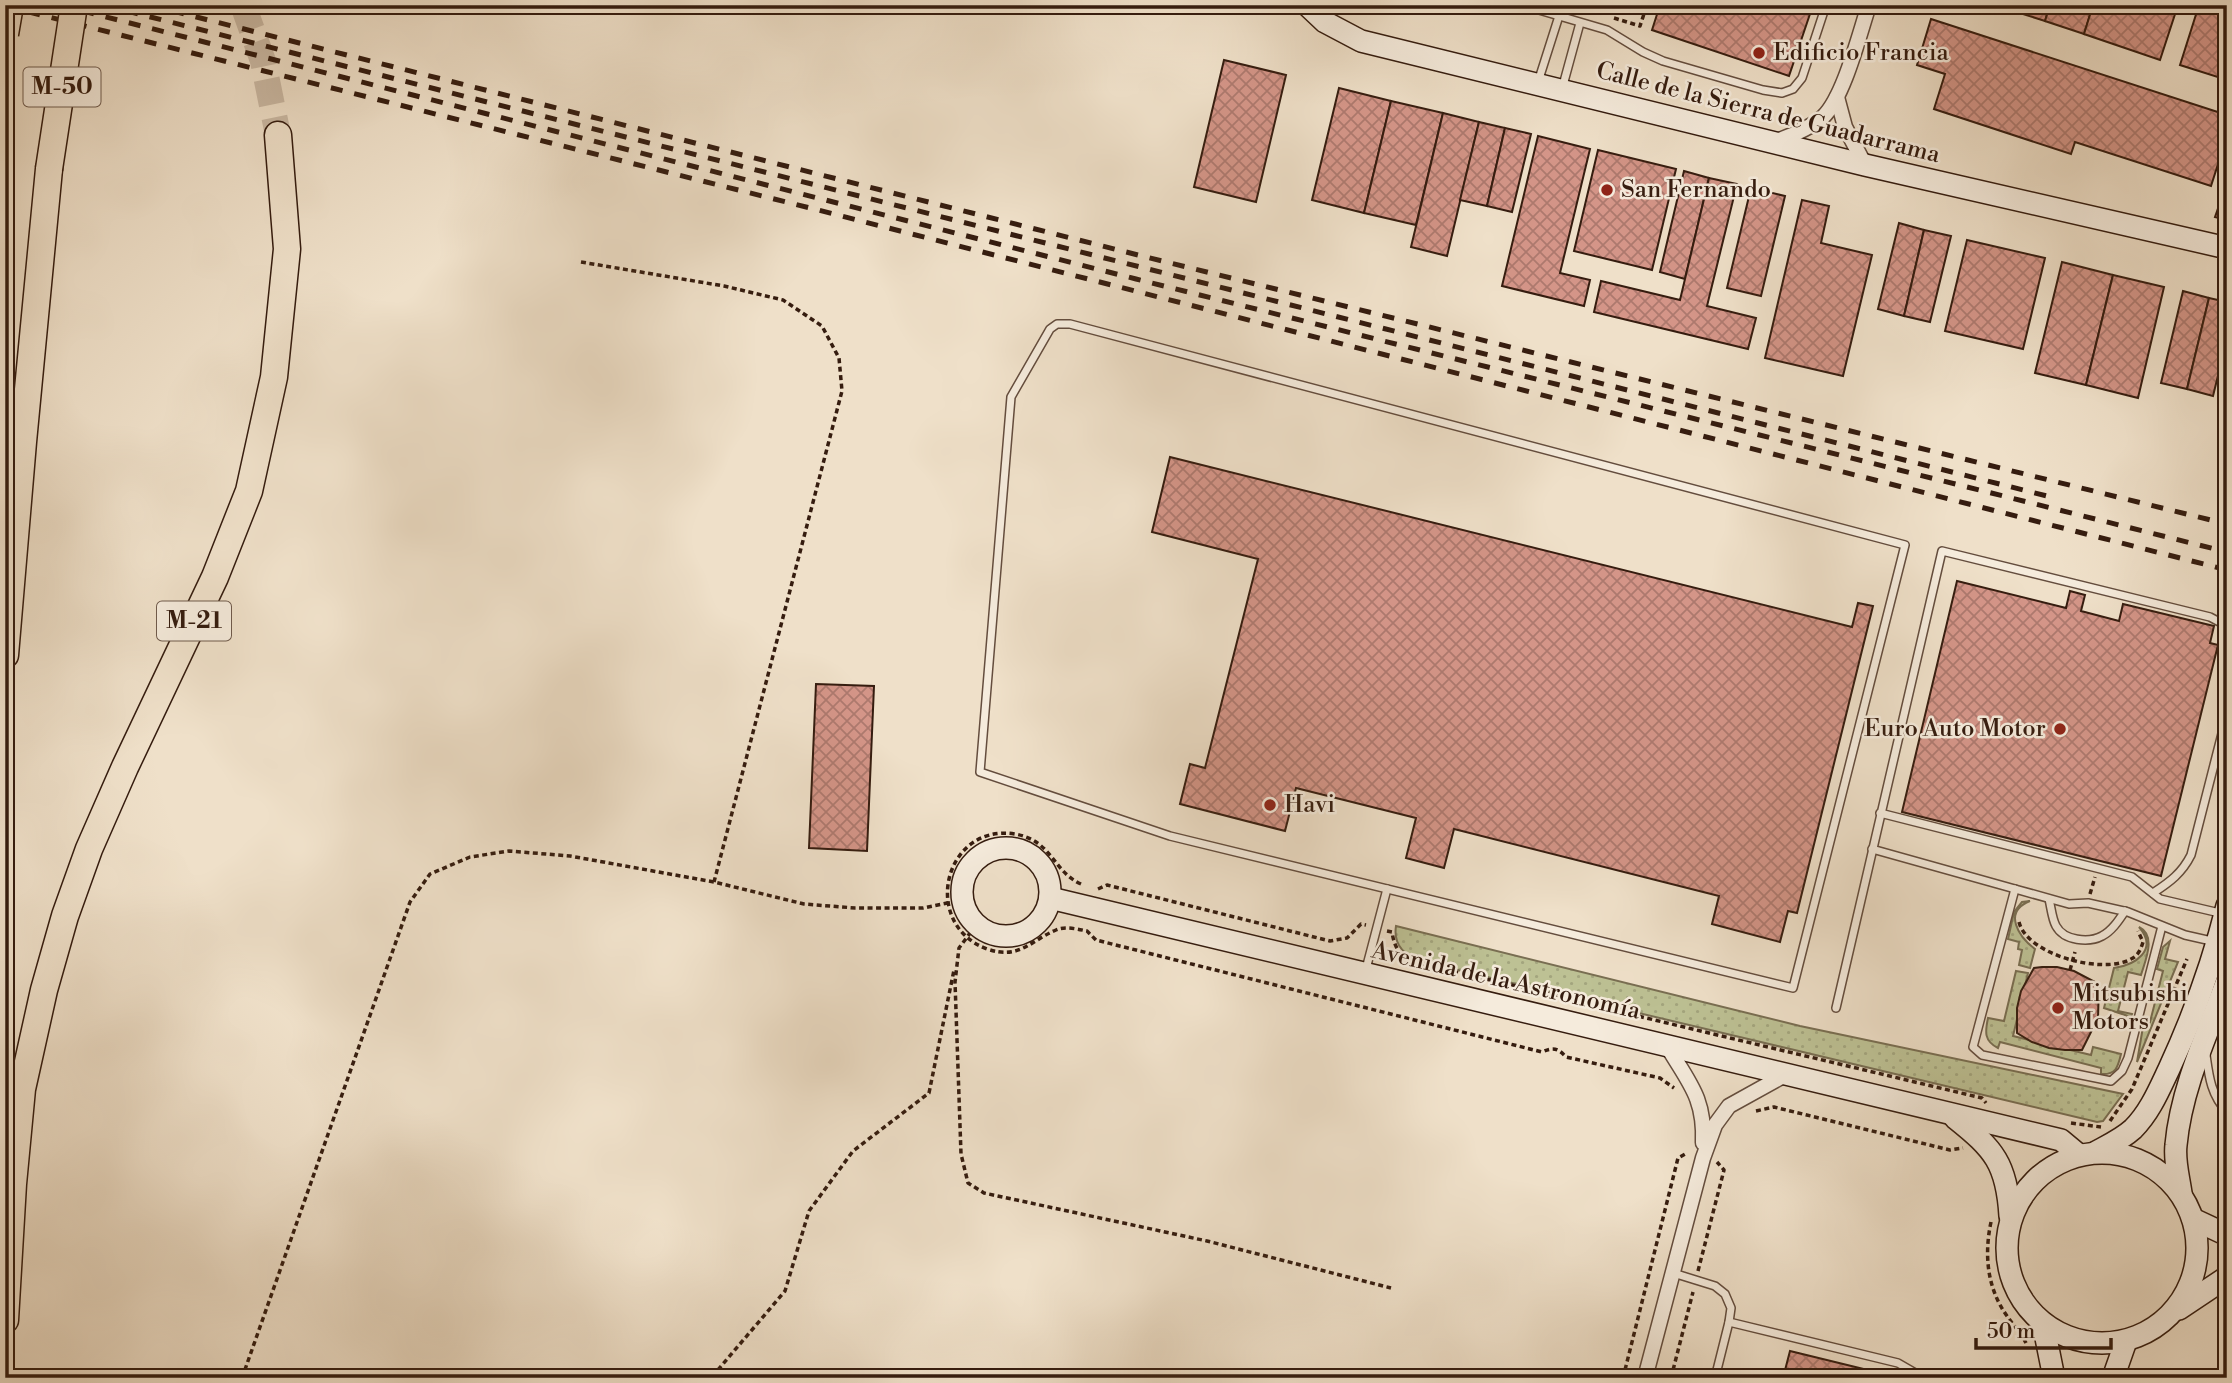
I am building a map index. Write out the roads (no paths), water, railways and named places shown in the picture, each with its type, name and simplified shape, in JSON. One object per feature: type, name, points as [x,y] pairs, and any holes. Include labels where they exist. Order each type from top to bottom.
[{"type":"highway","points":[[5,34],[10,5]]},
{"type":"highway","name":"M-50","points":[[5,655],[49,169],[74,5]]},
{"type":"highway","name":"M-21","points":[[5,1320],[22,1089],[44,990],[65,916],[89,849],[215,577],[249,491],[274,377],[287,249],[278,135]]},
{"type":"highway","points":[[5,435],[49,169]]},
{"type":"street","name":"Calle de la Sierra de Guadarrama","points":[[1307,5],[1325,22],[1361,41],[1865,165],[2227,248]]},
{"type":"street","points":[[1774,142],[1798,133],[1823,117],[1837,97],[1869,5]]},
{"type":"street","points":[[1837,97],[1845,127],[1865,165]]},
{"type":"street","points":[[1005,848],[1018,849],[1039,863],[1050,885],[1050,898],[1043,916],[1030,929],[1002,936],[984,930],[972,931],[967,913],[954,901],[972,864],[981,855],[1005,848]]},
{"type":"street","name":"Avenida de la Astronomía","points":[[1050,898],[2061,1140],[2088,1153]]},
{"type":"street","points":[[2226,910],[2186,1033],[2152,1105],[2134,1128],[2118,1140],[2061,1161],[2041,1173],[2001,1218],[2009,1272],[2019,1295],[2043,1323],[2068,1337],[2094,1343],[2126,1340],[2148,1331],[2227,1278]]},
{"type":"street","points":[[2181,1194],[2175,1148],[2182,1109],[2204,1040],[2227,981]]},
{"type":"street","points":[[1667,1046],[1699,1098],[1704,1121],[1703,1158]]},
{"type":"street","points":[[1645,1378],[1703,1158],[1715,1125],[1729,1106],[1785,1075]]},
{"type":"street","name":"Avenida de la Astronomía","points":[[1950,1114],[1982,1140],[1999,1162],[2009,1190],[2001,1218]]},
{"type":"street","points":[[2088,1153],[2129,1156],[2158,1170],[2181,1194],[2193,1219],[2198,1253],[2190,1286],[2171,1314]]},
{"type":"street","points":[[2193,1219],[2227,1235]]},
{"type":"street","points":[[2043,1323],[2054,1378]]},
{"type":"street","points":[[2113,1378],[2126,1340]]},
{"type":"lane","points":[[1522,5],[1606,30],[1663,61],[1782,93],[1793,89],[1802,78],[1826,5]]},
{"type":"lane","points":[[1537,84],[1559,16]]},
{"type":"lane","points":[[1562,90],[1580,23]]},
{"type":"lane","points":[[1057,324],[1070,324],[1097,331],[1905,545],[1793,988],[1387,889],[1170,836],[980,772],[1011,397],[1050,329],[1057,324]]},
{"type":"lane","points":[[1836,1008],[1942,551],[2210,618],[2227,626]]},
{"type":"lane","points":[[2153,893],[2173,880],[2185,868],[2191,855],[2227,714]]},
{"type":"lane","points":[[1880,813],[2132,877],[2160,899],[2226,910]]},
{"type":"lane","points":[[1871,849],[2069,904],[2088,903],[2125,911],[2185,935],[2216,943]]},
{"type":"lane","points":[[1365,974],[1387,889]]},
{"type":"lane","points":[[2015,889],[1973,1047],[1982,1055],[2111,1081],[2122,1071],[2127,1058],[2162,926]]},
{"type":"lane","points":[[2049,898],[2057,927],[2066,935],[2078,939],[2090,940],[2104,936],[2125,911]]},
{"type":"lane","points":[[2204,1040],[2211,1086],[2218,1102],[2227,1112]]},
{"type":"lane","points":[[1672,1272],[1716,1286],[1725,1294],[1731,1308],[1714,1378]]},
{"type":"lane","points":[[1729,1322],[1898,1363],[1924,1378]]},
{"type":"tunnel","points":[[243,5],[263,61],[278,135]]},
{"type":"railway","points":[[59,5],[1136,279],[2227,552]]},
{"type":"railway","points":[[103,5],[2047,496]]},
{"type":"railway","points":[[149,5],[1142,256],[2227,524]]},
{"type":"railway","points":[[5,6],[818,210],[2227,570]]},
{"type":"place","name":"Edificio Francia","points":[[1759,53]]},
{"type":"place","name":"San Fernando","points":[[1607,190]]},
{"type":"place","name":"Euro Auto Motor","points":[[2060,729]]},
{"type":"place","name":"Havi","points":[[1270,805]]},
{"type":"place","name":"Mitsubishi Motors","points":[[2058,1008]]}]
